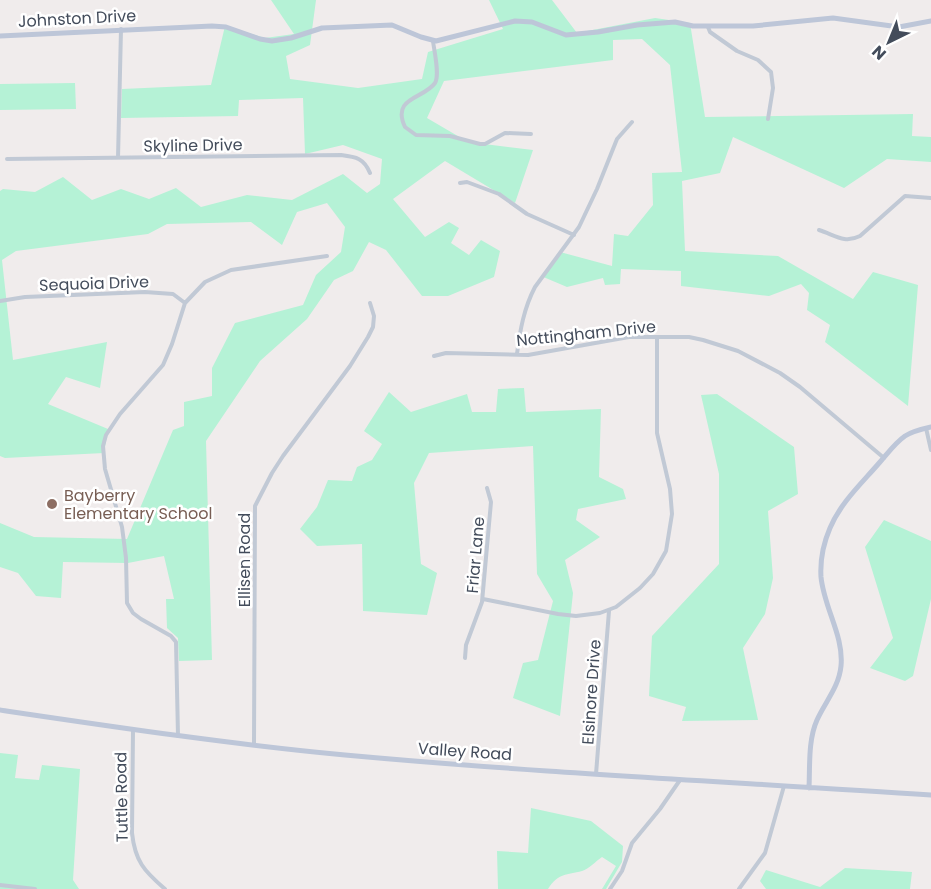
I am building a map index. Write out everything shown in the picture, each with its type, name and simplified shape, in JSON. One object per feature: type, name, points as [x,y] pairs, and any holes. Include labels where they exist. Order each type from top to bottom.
[{"type":"street","points":[[531,134],[505,133],[485,144],[450,136],[416,135],[405,128],[402,114],[407,102],[434,85],[437,79],[433,41],[515,21],[532,22],[566,35],[675,22],[708,27],[775,25],[833,18],[899,27],[931,21]]},
{"type":"street","name":"Johnston Drive","points":[[0,36],[212,26],[226,27],[272,41],[291,38],[321,28],[392,25],[433,41]]},
{"type":"street","points":[[708,27],[710,32],[737,51],[758,60],[771,72],[773,88],[768,118]]},
{"type":"street","points":[[118,158],[121,29]]},
{"type":"street","points":[[517,354],[530,297],[574,235],[597,189],[617,139],[632,122]]},
{"type":"street","name":"Skyline Drive","points":[[7,159],[341,155],[358,157],[363,160],[370,173]]},
{"type":"street","points":[[460,183],[467,182],[499,194],[527,214],[574,235]]},
{"type":"street","points":[[819,230],[843,240],[852,240],[861,236],[905,196],[931,198]]},
{"type":"street","points":[[178,736],[176,642],[171,636],[133,613],[127,603],[126,558],[122,527],[105,469],[103,446],[106,435],[112,424],[163,364],[172,345],[185,303],[205,282],[224,272],[244,267],[327,255]]},
{"type":"street","name":"Sequoia Drive","points":[[0,302],[25,297],[145,292],[173,294],[185,303]]},
{"type":"street","name":"Ellisen Road","points":[[254,746],[255,506],[283,456],[350,366],[368,337],[373,327],[374,316],[370,303]]},
{"type":"street","points":[[483,599],[558,615],[576,616],[609,610],[632,595],[653,574],[662,559],[669,536],[672,503],[657,434],[657,337]]},
{"type":"street","name":"Nottingham Drive","points":[[434,356],[446,353],[549,352],[618,338],[657,337],[703,340],[738,351],[780,372],[884,458]]},
{"type":"street","points":[[809,788],[816,720],[838,681],[841,663],[838,638],[829,615],[821,574],[829,530],[846,502],[903,438],[928,427],[931,450]]},
{"type":"street","name":"Friar Lane","points":[[465,658],[466,645],[483,599],[491,502],[487,488]]},
{"type":"street","name":"Elsinore Drive","points":[[597,774],[609,610]]},
{"type":"street","name":"Valley Road","points":[[0,710],[254,746],[396,760],[931,795]]},
{"type":"street","name":"Tuttle Road","points":[[133,730],[132,833],[134,850],[144,869],[165,889]]},
{"type":"street","points":[[609,889],[622,872],[632,843],[680,780]]},
{"type":"street","points":[[739,889],[765,853],[784,786]]},
{"type":"street","points":[[0,885],[35,889]]},
{"type":"green space","points":[[271,0],[316,0],[310,45],[286,56],[290,79],[358,88],[422,79],[428,52],[503,29],[489,0],[552,0],[577,33],[655,18],[690,23],[705,117],[913,114],[912,136],[931,137],[931,162],[887,159],[844,188],[733,137],[720,173],[682,181],[685,251],[778,256],[853,299],[873,272],[918,285],[908,406],[825,342],[830,325],[807,310],[809,293],[801,284],[769,296],[681,286],[681,271],[621,269],[620,284],[605,285],[603,278],[567,287],[541,276],[560,252],[612,266],[614,234],[628,236],[653,205],[652,173],[682,172],[670,65],[642,39],[613,40],[613,60],[444,81],[427,118],[468,142],[533,150],[515,203],[445,161],[393,199],[425,237],[449,222],[459,228],[451,243],[469,255],[481,240],[500,251],[494,277],[448,296],[422,296],[386,250],[369,242],[353,271],[334,280],[307,319],[260,361],[206,441],[212,660],[179,661],[178,638],[167,628],[166,599],[174,599],[164,556],[128,563],[63,562],[61,598],[36,596],[18,573],[0,567],[0,523],[34,537],[127,539],[173,430],[184,426],[184,402],[212,396],[212,368],[235,323],[303,305],[316,275],[341,252],[345,227],[327,203],[297,212],[282,245],[251,222],[167,224],[148,234],[16,251],[2,260],[13,360],[107,342],[100,388],[66,377],[48,404],[108,429],[104,453],[5,458],[0,456],[0,191],[3,189],[35,192],[63,177],[92,200],[121,189],[149,199],[176,188],[201,207],[247,195],[292,200],[343,174],[367,193],[380,184],[382,159],[343,145],[305,154],[303,98],[239,100],[238,116],[121,118],[122,89],[211,85],[225,26],[265,38],[294,34]]},
{"type":"green space","points":[[75,83],[76,109],[0,110],[0,84]]},
{"type":"green space","points":[[524,388],[526,412],[601,409],[599,477],[623,489],[626,499],[578,509],[576,520],[600,537],[565,560],[573,593],[560,716],[513,698],[523,663],[538,660],[553,601],[537,574],[533,446],[429,453],[414,483],[421,564],[437,573],[427,615],[363,611],[362,544],[317,546],[300,529],[317,507],[328,480],[352,481],[357,467],[372,460],[382,444],[364,431],[389,392],[411,412],[467,394],[472,412],[496,412],[498,389]]},
{"type":"green space","points":[[717,394],[794,447],[798,494],[768,511],[773,578],[765,614],[743,648],[758,720],[682,721],[686,707],[649,696],[652,636],[719,564],[719,474],[701,395]]},
{"type":"green space","points":[[884,520],[931,541],[931,599],[913,676],[905,681],[870,668],[893,638],[865,547]]},
{"type":"green space","points":[[0,753],[18,755],[15,778],[39,780],[42,765],[80,769],[73,880],[79,889],[0,889]]},
{"type":"green space","points":[[531,808],[591,821],[623,846],[622,862],[606,889],[602,889],[616,866],[602,857],[585,870],[559,877],[548,889],[498,889],[497,851],[528,853]]},
{"type":"green space","points":[[845,868],[912,872],[910,889],[766,889],[760,881],[766,870],[820,887]]},
{"type":"place","name":"Bayberry Elementary School","points":[[52,504]]}]
